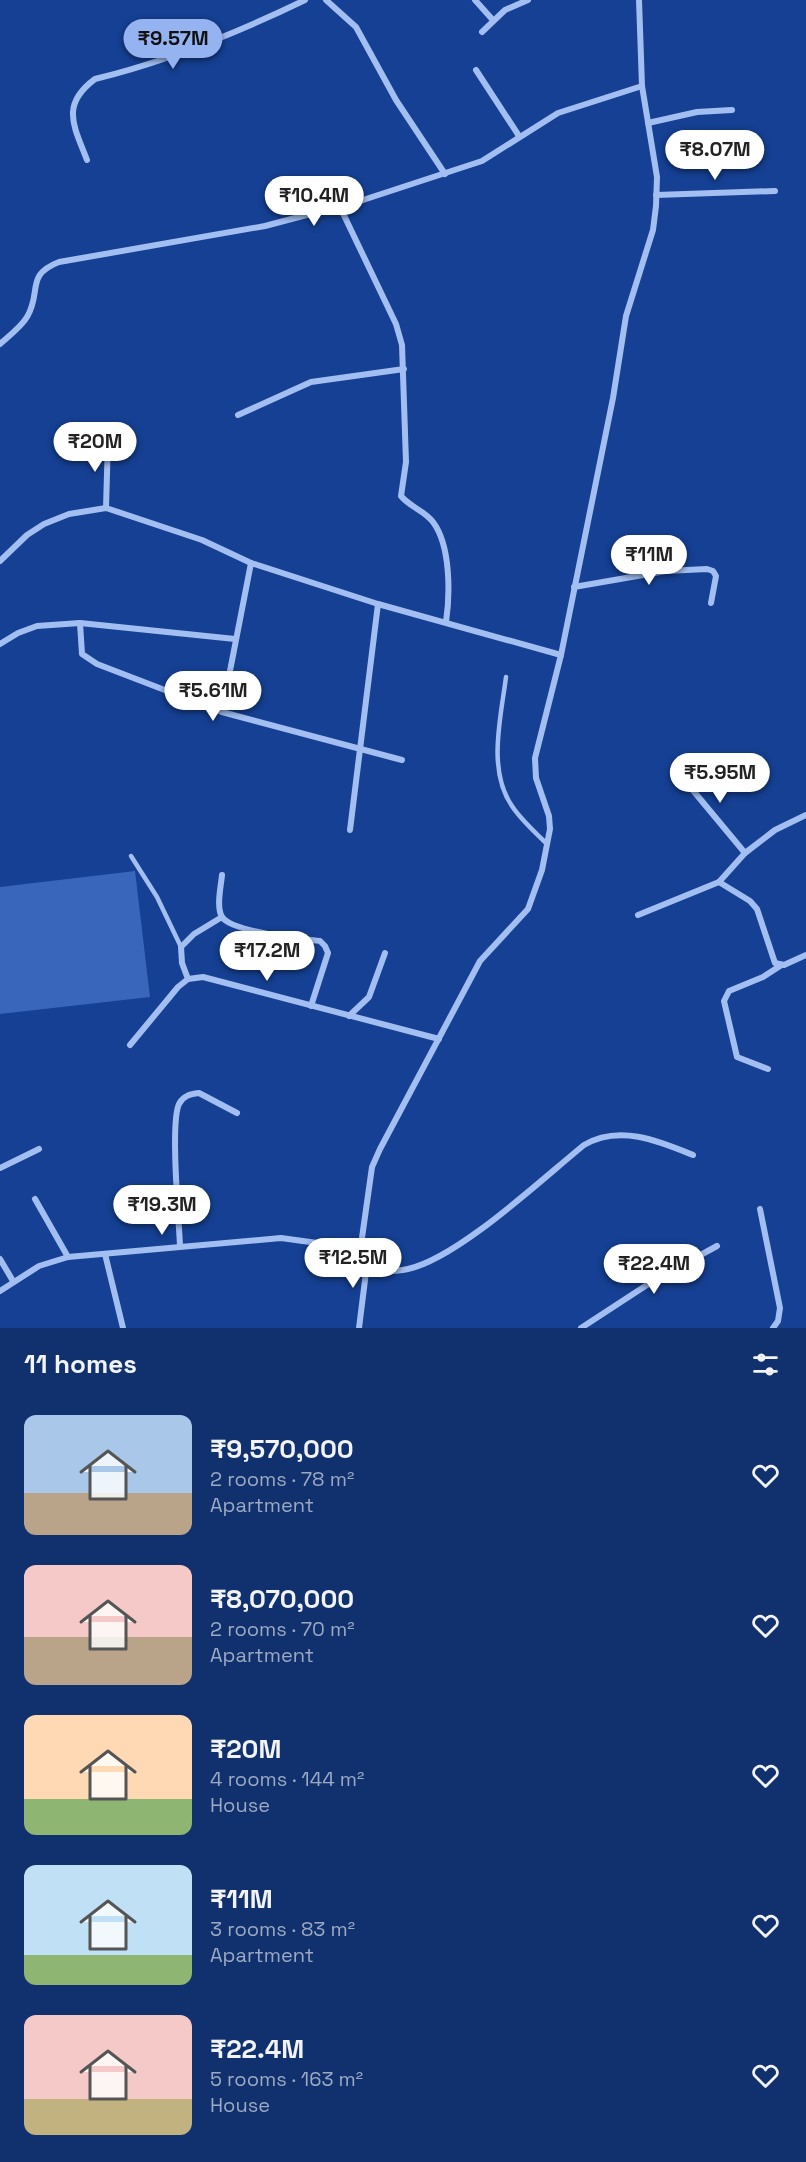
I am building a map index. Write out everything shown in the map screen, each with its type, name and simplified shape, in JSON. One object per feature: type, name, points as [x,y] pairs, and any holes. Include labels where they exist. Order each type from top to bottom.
[{"type":"street","points":[[87,160],[72,114],[78,94],[95,79],[186,53],[238,32],[305,0]]},
{"type":"street","points":[[326,0],[356,27],[396,100],[445,174]]},
{"type":"street","points":[[475,0],[492,19]]},
{"type":"street","points":[[482,32],[492,19],[514,4],[528,0]]},
{"type":"street","points":[[359,1259],[372,1167],[480,961],[498,939],[518,921],[536,893],[547,844],[549,816],[536,778],[535,758],[561,655],[613,398],[626,316],[653,230],[657,177],[642,86],[639,0]]},
{"type":"street","points":[[476,70],[519,136]]},
{"type":"street","points":[[0,344],[28,316],[36,279],[45,267],[59,262],[265,226],[340,207],[482,161],[558,113],[642,86]]},
{"type":"street","points":[[648,123],[697,112],[732,110]]},
{"type":"street","points":[[656,195],[775,191]]},
{"type":"street","points":[[340,207],[396,324],[402,345],[406,462],[401,496],[433,521],[437,529],[450,579],[446,622]]},
{"type":"street","points":[[238,415],[311,382],[404,369]]},
{"type":"street","points":[[106,508],[108,439]]},
{"type":"street","points":[[0,561],[27,535],[44,524],[69,514],[106,508],[202,540],[251,563],[378,604],[561,655]]},
{"type":"street","points":[[222,712],[234,639],[251,563]]},
{"type":"street","points":[[574,587],[666,571],[707,569],[712,570],[716,576],[711,603]]},
{"type":"street","points":[[350,830],[378,604]]},
{"type":"street","points":[[0,644],[18,633],[37,626],[80,623],[234,639]]},
{"type":"street","points":[[80,623],[79,647],[87,658],[222,712],[402,760]]},
{"type":"street","points":[[676,770],[745,853]]},
{"type":"street","points":[[638,915],[720,882],[745,853],[775,830],[806,815]]},
{"type":"street","points":[[222,875],[220,911],[227,922],[265,934],[320,941],[325,946],[328,953],[311,1006]]},
{"type":"street","points":[[720,882],[750,901],[757,909],[772,958],[780,966]]},
{"type":"street","points":[[188,979],[182,963],[181,946],[194,934],[222,917]]},
{"type":"street","points":[[349,1016],[369,997],[385,953]]},
{"type":"street","points":[[768,1069],[737,1057],[724,1001],[729,991],[806,955]]},
{"type":"street","points":[[130,1046],[178,987],[188,979],[203,977],[439,1039]]},
{"type":"street","points":[[180,1246],[175,1145],[177,1108],[185,1097],[199,1093],[237,1113]]},
{"type":"street","points":[[366,1272],[409,1269],[442,1254],[471,1235],[584,1145],[599,1137],[644,1137],[693,1155]]},
{"type":"street","points":[[0,1168],[39,1149]]},
{"type":"street","points":[[35,1200],[68,1257]]},
{"type":"street","points":[[760,1209],[780,1308],[778,1321],[773,1328]]},
{"type":"street","points":[[0,1292],[13,1281],[39,1266],[68,1257],[281,1238],[339,1246],[349,1249],[359,1259],[366,1272],[360,1328]]},
{"type":"street","points":[[581,1328],[653,1281],[717,1246]]},
{"type":"street","points":[[105,1254],[123,1328]]},
{"type":"street","points":[[0,1259],[13,1281]]},
{"type":"lane","points":[[506,677],[498,744],[499,769],[512,806],[547,844]]},
{"type":"lane","points":[[131,856],[157,897],[181,946]]},
{"type":"building","points":[[135,871],[150,997],[0,1014],[0,887]]}]
